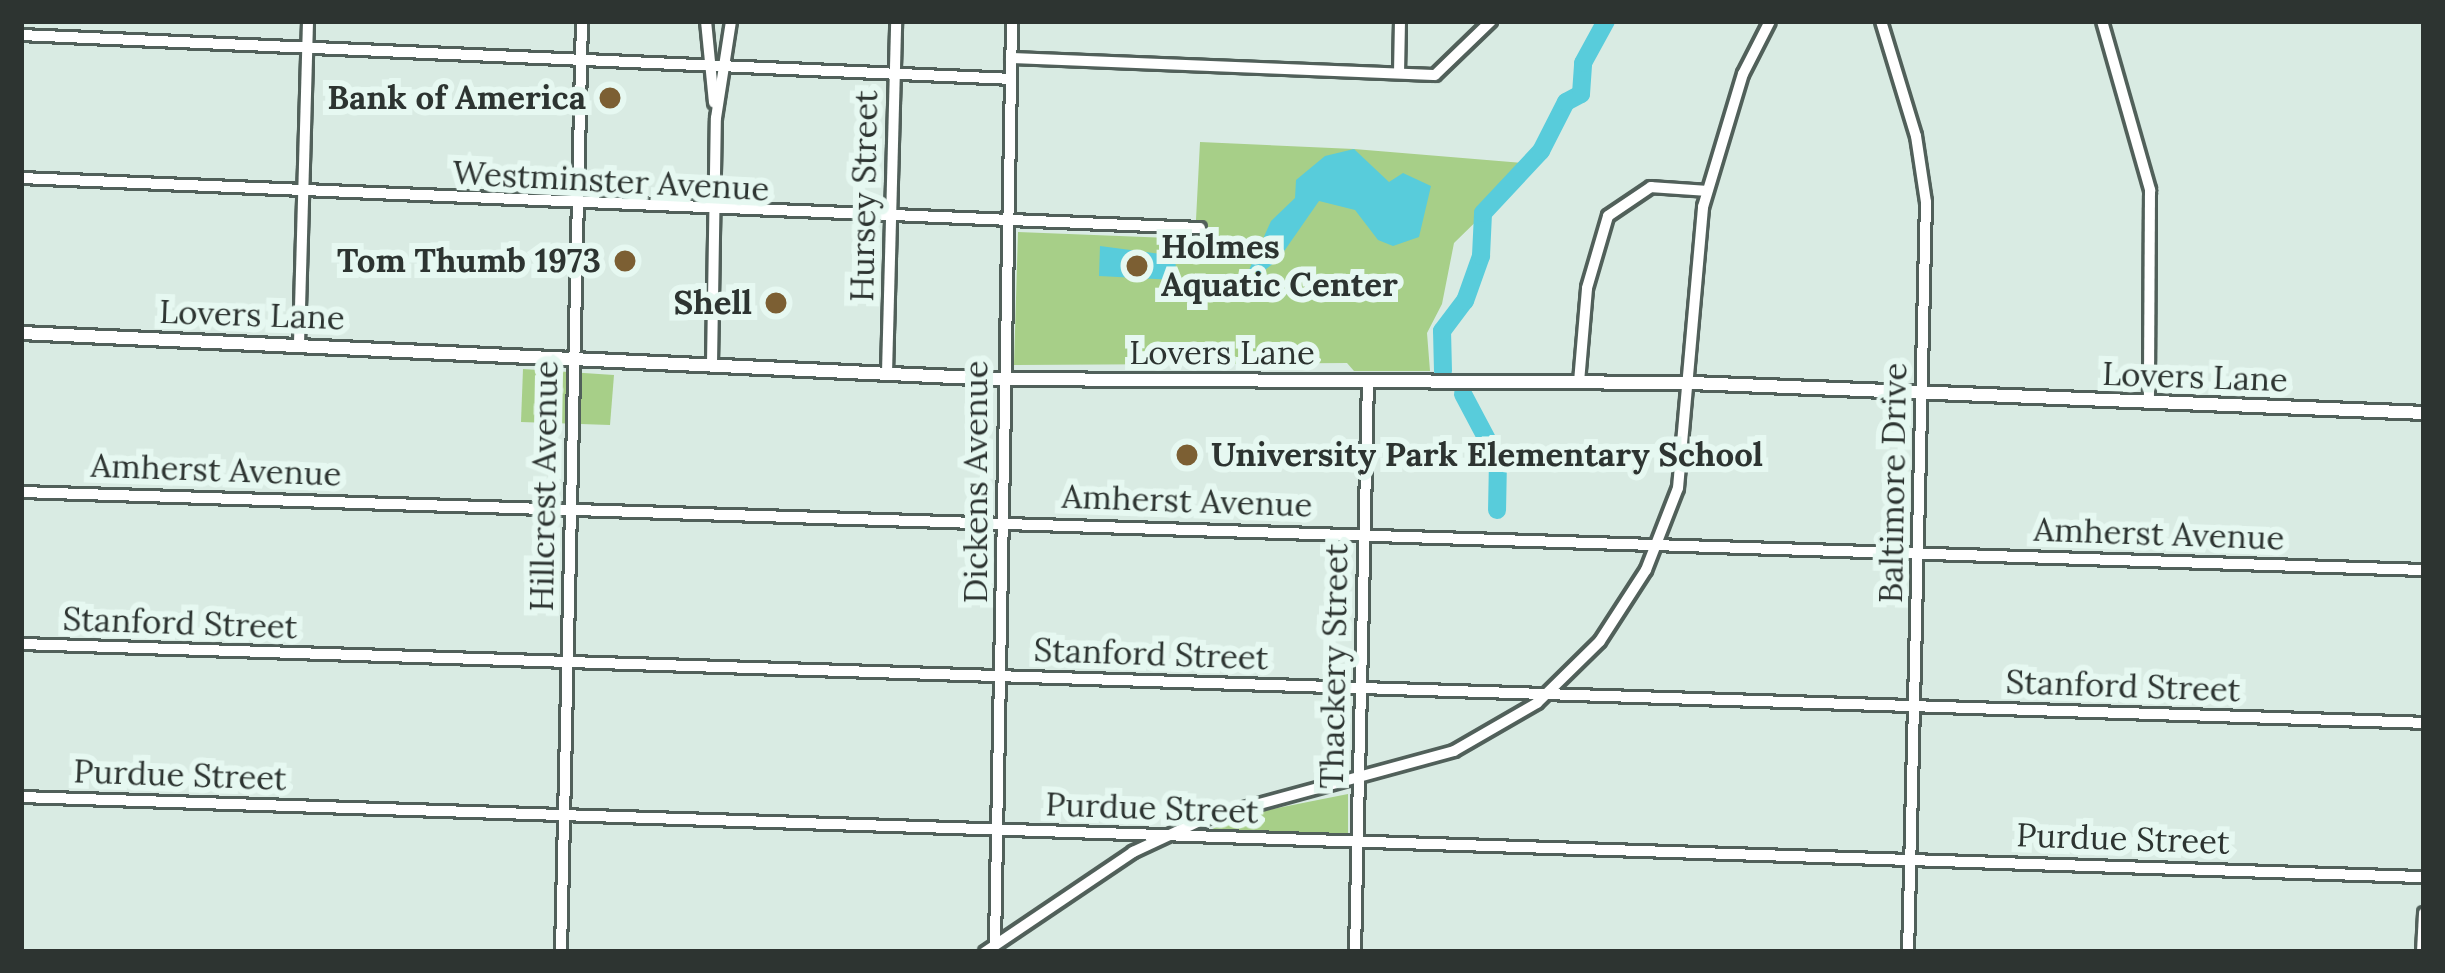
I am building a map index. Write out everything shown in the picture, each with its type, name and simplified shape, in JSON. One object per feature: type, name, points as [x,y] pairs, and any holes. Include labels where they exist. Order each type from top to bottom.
[{"type":"main road","name":"Lovers Lane","points":[[21,332],[1006,379],[1691,383],[2424,413]]},
{"type":"street","points":[[299,344],[308,21]]},
{"type":"street","name":"Hillcrest Avenue","points":[[561,952],[582,21]]},
{"type":"street","points":[[706,21],[716,67],[712,364]]},
{"type":"street","points":[[716,67],[731,21]]},
{"type":"street","name":"Hursey Street","points":[[887,373],[896,21]]},
{"type":"street","name":"Dickens Avenue","points":[[990,948],[999,830],[1007,522],[1012,21]]},
{"type":"street","points":[[1399,73],[1400,21]]},
{"type":"street","points":[[1011,58],[1444,72],[1491,21]]},
{"type":"street","points":[[990,948],[1167,835],[1270,797],[1359,779],[1454,751],[1547,694],[1616,619],[1658,544],[1683,468],[1707,191],[1743,74],[1770,21]]},
{"type":"street","name":"Baltimore Drive","points":[[1881,21],[1924,185],[1909,952]]},
{"type":"street","points":[[2102,21],[2150,190],[2149,402]]},
{"type":"street","points":[[21,35],[581,64],[1011,79]]},
{"type":"street","name":"Westminster Avenue","points":[[21,178],[578,208],[1200,228]]},
{"type":"street","points":[[1579,382],[1587,288],[1608,216],[1651,188],[1707,191]]},
{"type":"street","name":"Thackery Street","points":[[1355,952],[1368,382]]},
{"type":"street","name":"Amherst Avenue","points":[[21,492],[2424,570]]},
{"type":"street","name":"Stanford Street","points":[[21,644],[2424,723]]},
{"type":"street","name":"Purdue Street","points":[[21,797],[2424,877]]},
{"type":"street","points":[[2422,952],[2424,913]]},
{"type":"green space","points":[[1200,142],[1535,164],[1454,243],[1442,304],[1427,333],[1430,371],[1354,371],[1347,363],[1014,365],[1018,232],[1195,239]]},
{"type":"green space","points":[[523,369],[614,375],[610,425],[521,422]]},
{"type":"green space","points":[[1348,794],[1348,838],[1205,832],[1248,814]]},
{"type":"water","points":[[1354,149],[1389,182],[1403,173],[1431,186],[1419,237],[1393,246],[1378,240],[1355,210],[1319,201],[1278,260],[1261,273],[1249,270],[1271,221],[1295,198],[1296,180],[1325,156]]},
{"type":"water","name":"Holmes Aquatic Center","points":[[1100,246],[1176,256],[1175,280],[1099,276]]},
{"type":"waterway","points":[[1443,371],[1442,331],[1465,301],[1481,256],[1483,213],[1541,151],[1566,102],[1581,94],[1583,63],[1606,21]]},
{"type":"waterway","points":[[1463,394],[1498,460],[1497,510]]},
{"type":"place","name":"Bank of America","points":[[610,98]]},
{"type":"place","name":"Tom Thumb 1973","points":[[625,261]]},
{"type":"place","name":"Holmes Aquatic Center","points":[[1137,266]]},
{"type":"place","name":"Shell","points":[[776,303]]},
{"type":"place","name":"University Park Elementary School","points":[[1187,455]]}]
